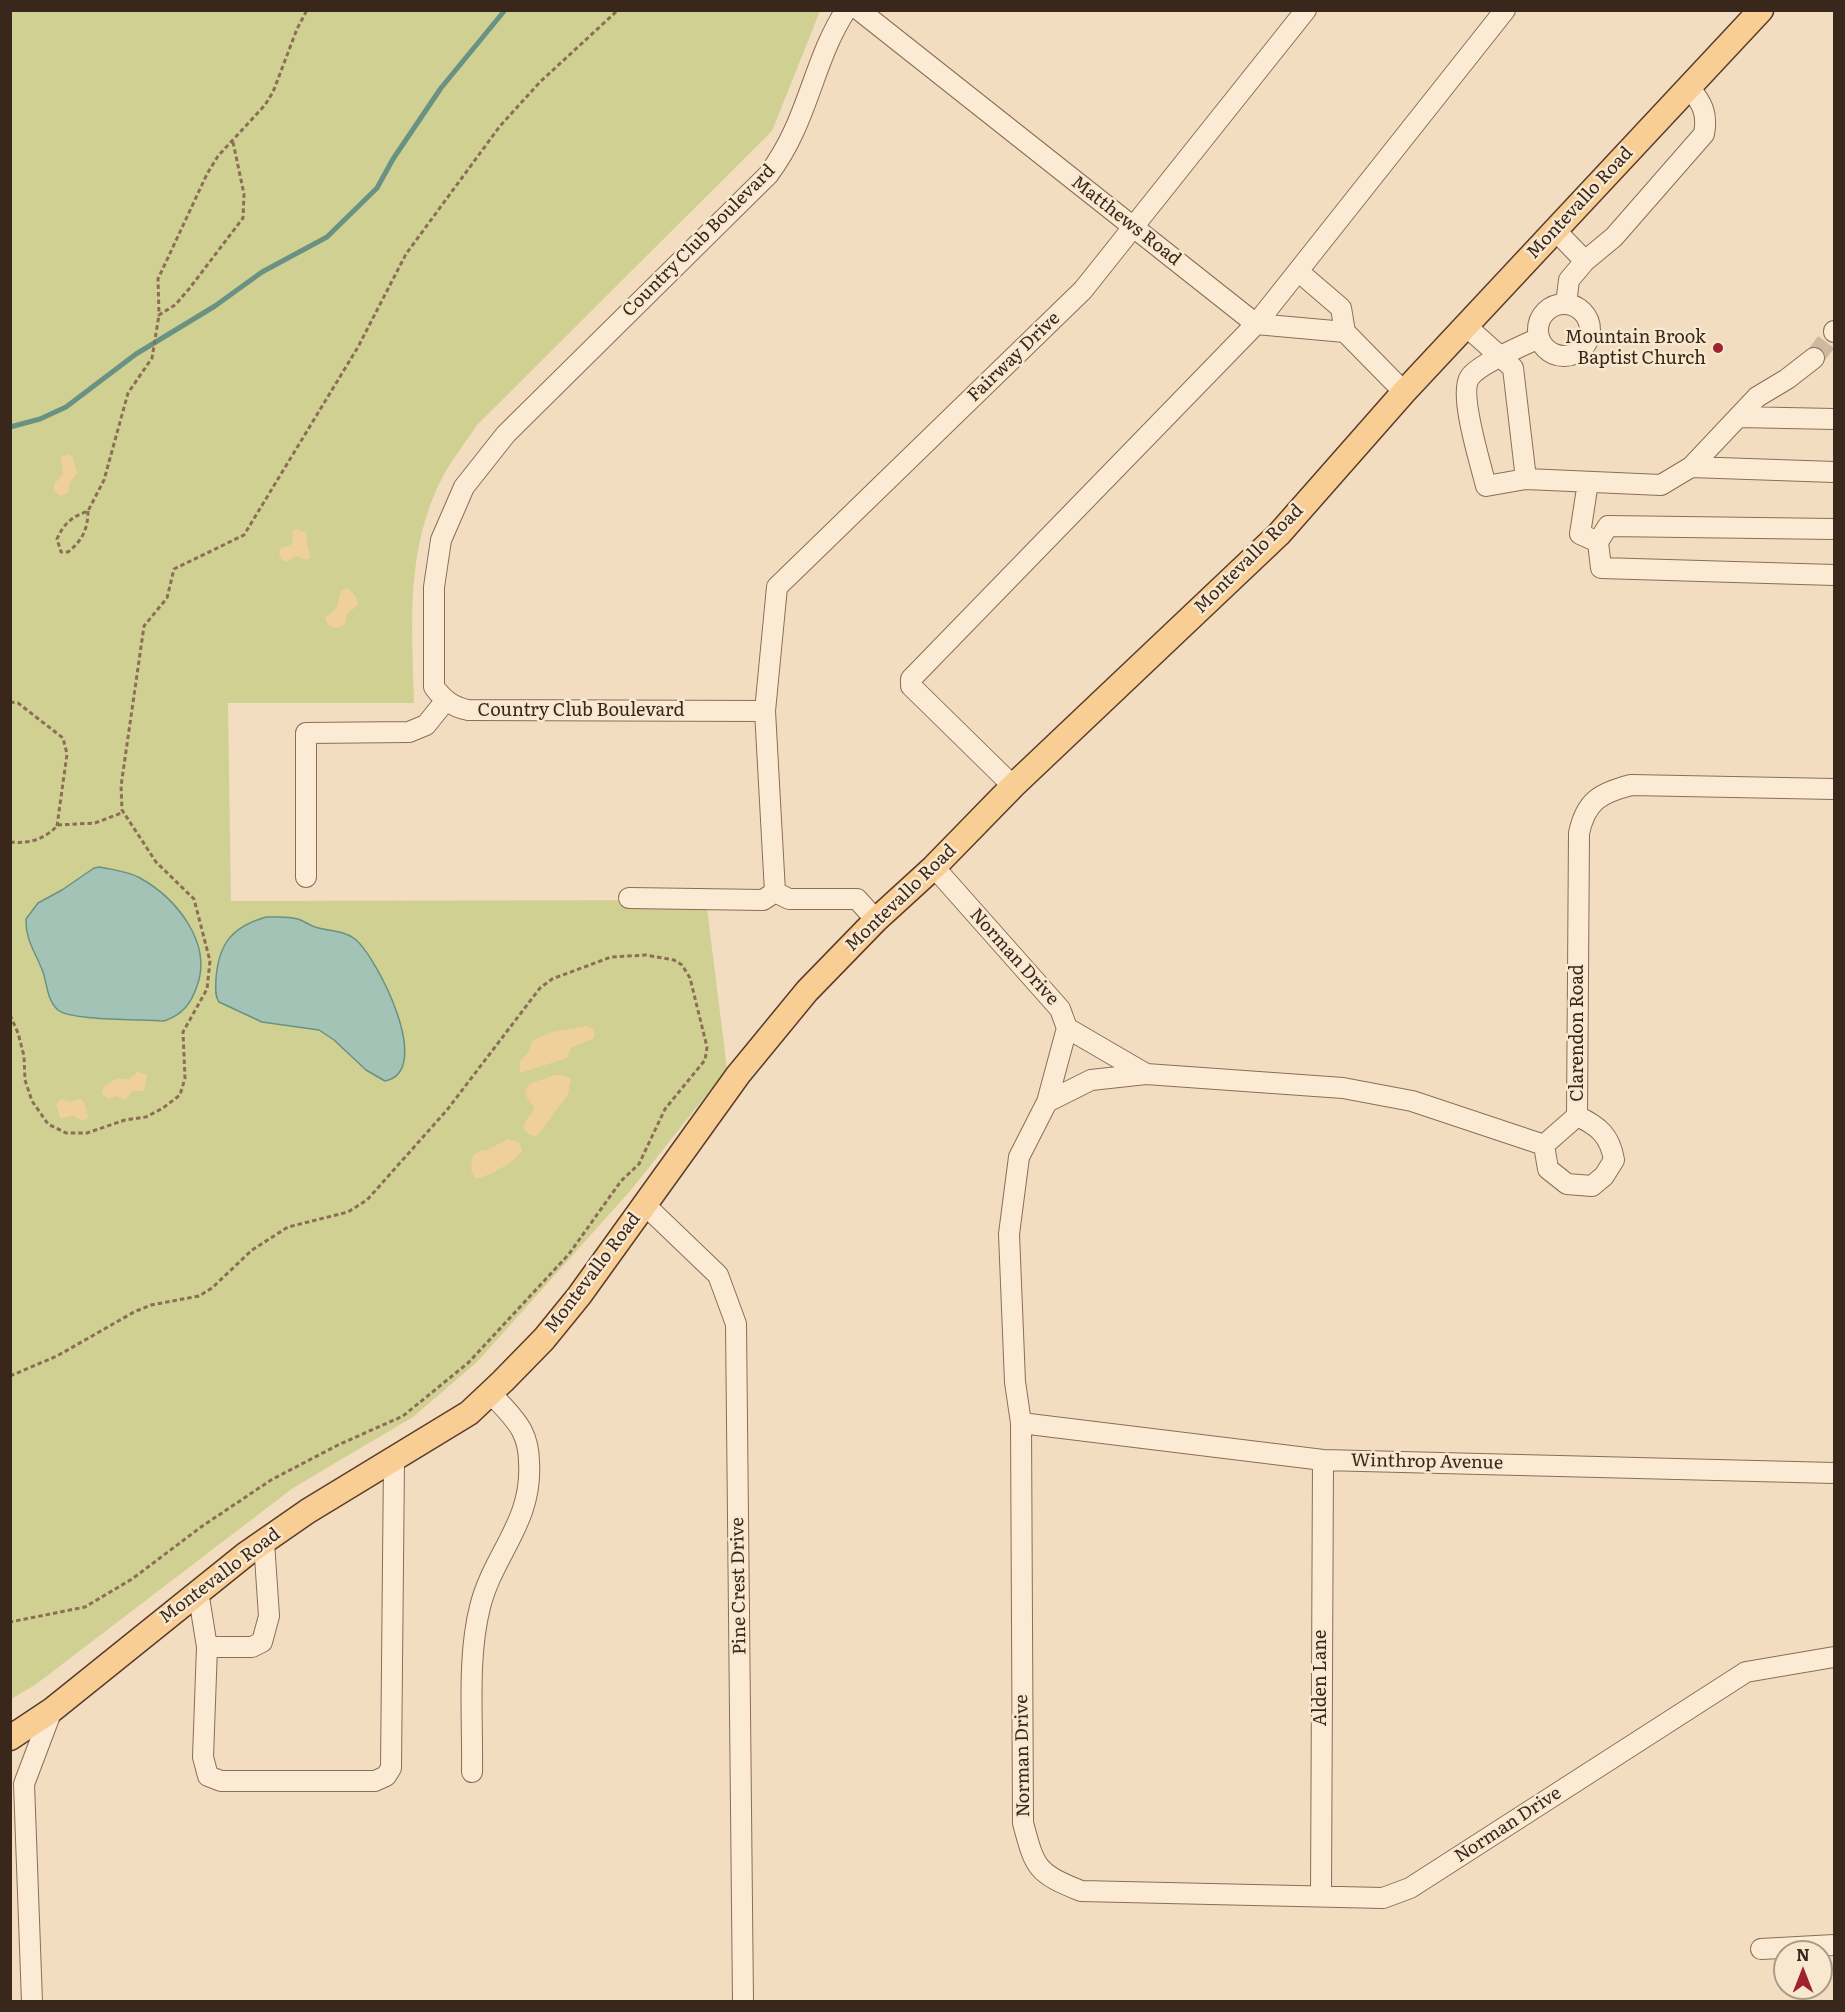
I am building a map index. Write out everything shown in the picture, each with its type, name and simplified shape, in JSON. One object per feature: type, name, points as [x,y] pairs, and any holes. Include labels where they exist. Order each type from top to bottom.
[{"type":"main road","name":"Montevallo Road","points":[[10,1738],[52,1710],[198,1591],[264,1542],[308,1511],[469,1413],[544,1339],[645,1205],[738,1075],[807,991],[1013,786],[1279,534],[1404,392],[1761,10]]},
{"type":"street","name":"Country Club Boulevard","points":[[765,711],[468,710],[457,708],[434,687],[432,666],[434,587],[441,540],[464,487],[506,434],[768,175],[785,152],[801,118],[834,29],[846,10]]},
{"type":"street","name":"Matthews Road","points":[[859,10],[1256,324]]},
{"type":"street","name":"Fairway Drive","points":[[765,711],[777,587],[1083,290],[1306,10]]},
{"type":"street","points":[[1013,786],[911,686],[911,679],[1256,324],[1505,10]]},
{"type":"street","points":[[1566,304],[1569,280],[1585,261],[1614,237],[1704,134],[1707,116],[1700,101],[1689,87]]},
{"type":"street","points":[[1554,230],[1585,261]]},
{"type":"street","points":[[1299,272],[1341,308],[1345,332],[1404,392]]},
{"type":"street","points":[[1566,304],[1574,306],[1586,316],[1590,333],[1587,342],[1575,354],[1558,355],[1543,345],[1538,329],[1543,314],[1550,308],[1566,304]]},
{"type":"street","points":[[1256,324],[1345,332]]},
{"type":"street","points":[[1466,326],[1507,362],[1526,479]]},
{"type":"street","points":[[1539,338],[1507,362],[1470,377],[1465,393],[1486,486],[1526,479],[1661,485],[1691,467],[1757,397],[1787,380],[1814,358]]},
{"type":"street","points":[[1738,417],[1834,419]]},
{"type":"street","points":[[1691,467],[1834,472]]},
{"type":"street","points":[[1588,482],[1580,534],[1834,529]]},
{"type":"street","points":[[1603,534],[1601,568],[1834,574]]},
{"type":"street","points":[[306,877],[306,733],[394,734],[418,730],[426,725],[446,700]]},
{"type":"street","points":[[765,711],[775,892]]},
{"type":"street","name":"Clarendon Road","points":[[1544,1145],[1577,1116],[1579,833],[1583,813],[1610,790],[1631,785],[1834,789]]},
{"type":"street","name":"Norman Drive","points":[[934,867],[1060,1009],[1067,1028],[1047,1102],[1019,1157],[1009,1234],[1015,1382],[1021,1423],[1023,1823],[1033,1860],[1050,1879],[1081,1891],[1383,1898],[1410,1888],[1746,1672],[1834,1657]]},
{"type":"street","points":[[629,898],[763,900],[775,892]]},
{"type":"street","points":[[775,892],[789,899],[857,899],[876,920]]},
{"type":"street","points":[[1067,1028],[1146,1074]]},
{"type":"street","points":[[1047,1102],[1091,1080],[1146,1074],[1343,1088],[1412,1101],[1544,1145],[1548,1168],[1567,1184],[1592,1186],[1604,1176],[1614,1160],[1611,1144],[1593,1124],[1577,1116]]},
{"type":"street","name":"Pine Crest Drive","points":[[645,1205],[718,1275],[736,1324],[743,2001]]},
{"type":"street","points":[[472,1772],[475,1633],[480,1607],[488,1581],[518,1527],[527,1501],[530,1476],[528,1448],[522,1431],[490,1392]]},
{"type":"street","name":"Winthrop Avenue","points":[[1021,1423],[1323,1460],[1834,1473]]},
{"type":"street","points":[[198,1591],[207,1647],[203,1757],[208,1776],[221,1781],[375,1781],[386,1776],[391,1768],[394,1460]]},
{"type":"street","name":"Alden Lane","points":[[1321,1896],[1323,1460]]},
{"type":"street","points":[[207,1647],[252,1647],[262,1642],[269,1616],[264,1542]]},
{"type":"street","points":[[32,2001],[17,1780],[52,1710]]},
{"type":"street","points":[[1761,1949],[1834,1945]]},
{"type":"path","points":[[88,511],[74,517],[63,526],[57,539],[61,552],[68,552],[83,536],[88,525],[88,511],[104,480],[128,393],[152,358],[159,315],[158,279],[207,174],[273,92],[297,29],[307,10]]},
{"type":"path","points":[[10,1015],[24,1056],[25,1080],[32,1101],[48,1124],[66,1133],[87,1133],[124,1120],[146,1117],[180,1095],[185,1078],[183,1032],[207,989],[210,961],[194,899],[156,862],[123,812],[121,786],[144,626],[167,598],[174,569],[244,535],[358,347],[406,254],[500,126],[540,82],[618,10]]},
{"type":"path","points":[[159,315],[174,305],[189,289],[243,218],[244,194],[233,142]]},
{"type":"path","points":[[10,702],[18,703],[63,738],[67,754],[57,826],[51,833],[37,841],[10,842]]},
{"type":"path","points":[[57,826],[95,824],[123,812]]},
{"type":"path","points":[[10,1376],[57,1356],[134,1312],[151,1305],[199,1296],[212,1288],[252,1250],[288,1227],[348,1212],[367,1200],[447,1110],[540,988],[552,980],[611,957],[646,955],[674,960],[682,965],[690,978],[707,1047],[705,1060],[665,1109],[639,1164],[621,1181],[586,1232],[468,1363],[403,1416],[338,1445],[271,1480],[201,1527],[132,1579],[85,1607],[10,1622]]},
{"type":"green space","points":[[11,11],[820,11],[772,131],[477,425],[447,469],[422,531],[413,587],[414,703],[228,703],[231,901],[706,900],[727,1069],[631,1190],[477,1362],[413,1417],[293,1488],[35,1685],[11,1699]]},
{"type":"sand","points":[[69,454],[73,458],[77,473],[70,482],[68,493],[60,496],[54,491],[54,485],[63,473],[61,457]]},
{"type":"sand","points":[[295,529],[306,532],[311,557],[307,560],[296,556],[284,561],[279,554],[280,549],[292,544]]},
{"type":"sand","points":[[348,588],[356,597],[358,605],[347,614],[345,625],[336,628],[329,626],[325,618],[337,607],[341,590]]},
{"type":"sand","points":[[587,1026],[594,1029],[594,1038],[571,1048],[567,1058],[520,1073],[520,1061],[529,1052],[532,1041],[552,1032]]},
{"type":"sand","points":[[137,1072],[147,1075],[144,1091],[132,1091],[125,1100],[116,1096],[108,1099],[102,1094],[104,1086],[116,1079],[130,1079]]},
{"type":"sand","points":[[553,1075],[563,1075],[571,1079],[568,1094],[541,1131],[536,1136],[530,1135],[524,1125],[534,1108],[527,1097],[526,1090],[531,1084]]},
{"type":"sand","points":[[60,1099],[70,1102],[81,1099],[85,1104],[88,1118],[82,1121],[73,1115],[61,1119],[56,1105]]},
{"type":"sand","points":[[508,1139],[519,1142],[522,1150],[519,1154],[494,1172],[475,1178],[471,1169],[473,1156],[479,1151],[487,1150]]},
{"type":"shaded area","points":[[100,867],[131,874],[153,887],[178,910],[188,923],[195,938],[200,954],[201,970],[197,986],[185,1008],[170,1019],[164,1021],[77,1016],[65,1014],[58,1010],[52,1002],[43,972],[29,940],[26,919],[38,903],[94,868]]},
{"type":"shaded area","points":[[266,917],[294,918],[315,927],[346,934],[355,939],[365,950],[376,967],[397,1013],[403,1036],[404,1057],[399,1073],[385,1081],[366,1070],[334,1040],[319,1030],[262,1022],[219,1002],[216,993],[216,978],[224,946],[236,931]]},
{"type":"waterway","points":[[10,427],[40,419],[66,407],[136,354],[215,306],[262,272],[327,237],[377,188],[393,159],[441,88],[505,10]]},
{"type":"tunnel","points":[[1814,358],[1834,332]]},
{"type":"place","name":"Mountain Brook Baptist Church","points":[[1718,348]]}]
